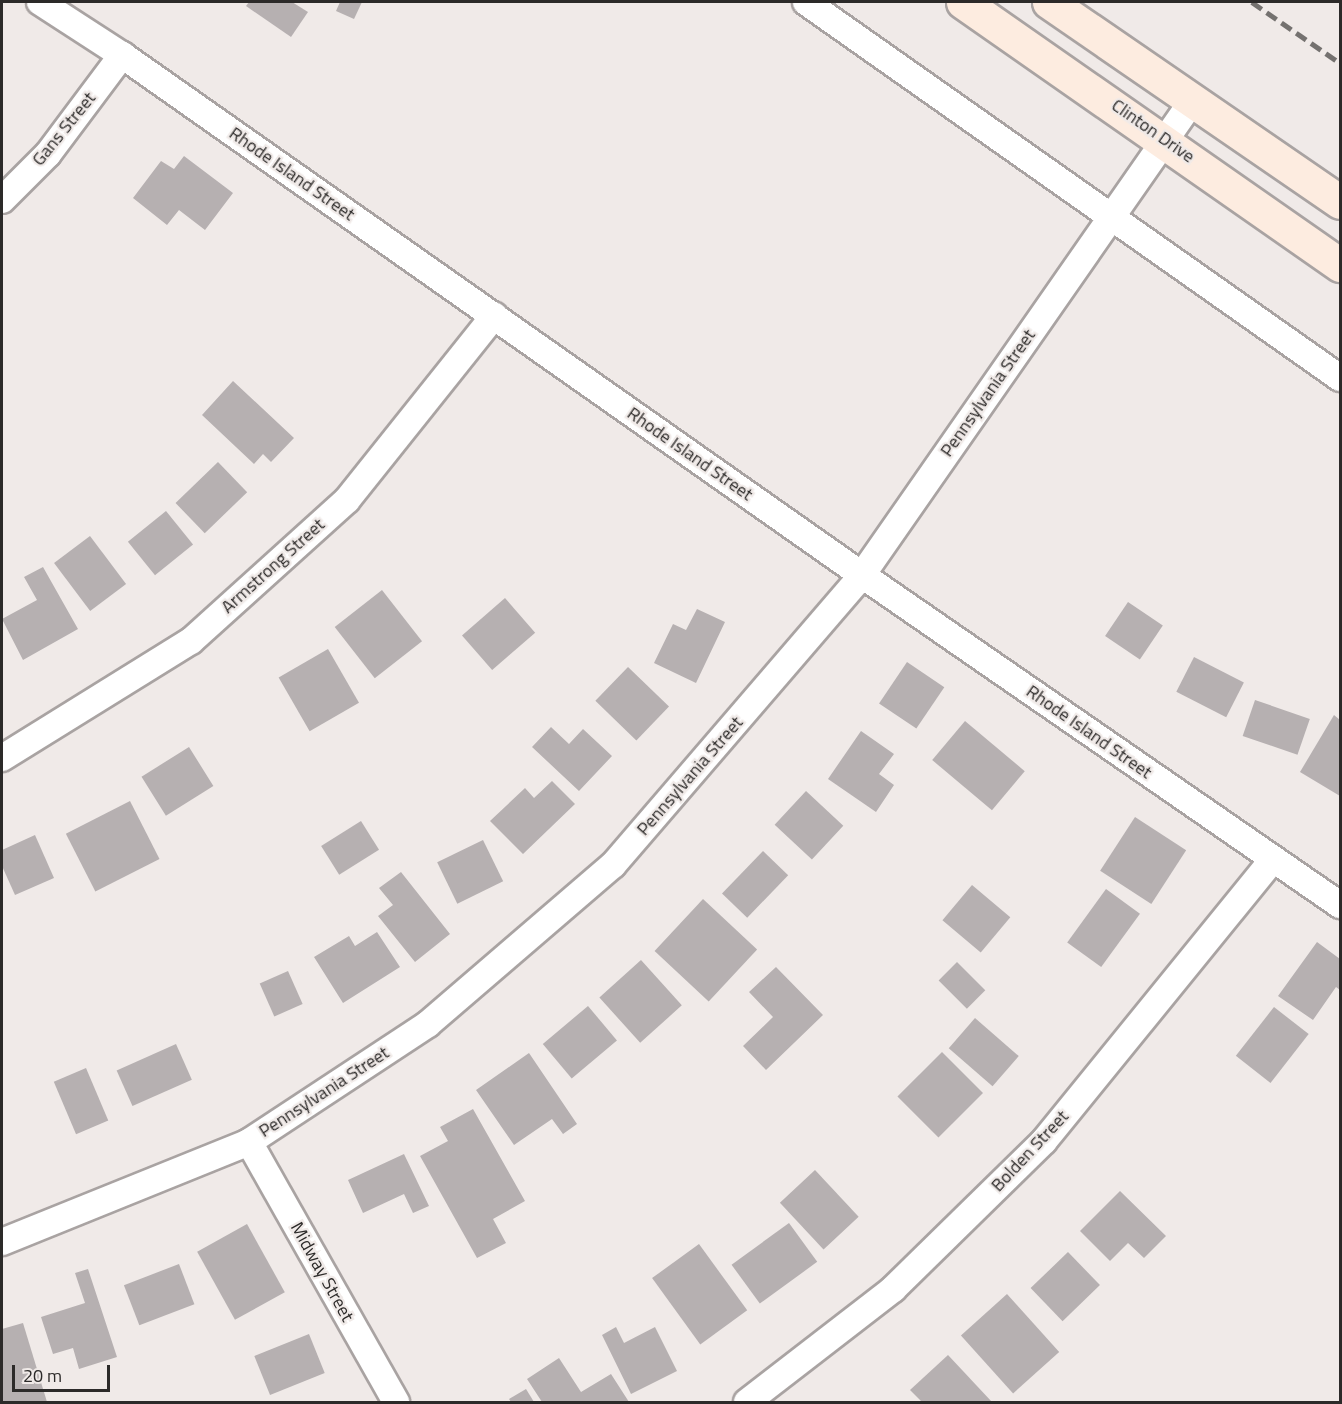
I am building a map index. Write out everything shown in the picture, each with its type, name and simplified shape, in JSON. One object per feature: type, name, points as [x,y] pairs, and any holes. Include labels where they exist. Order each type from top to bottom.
[{"type":"main road","name":"Clinton Drive","points":[[963,2],[1165,139],[1341,265]]},
{"type":"main road","points":[[1049,2],[1341,202]]},
{"type":"street","name":"Rhode Island Street","points":[[40,2],[122,55],[862,575],[1341,905]]},
{"type":"street","points":[[806,2],[1341,378]]},
{"type":"street","name":"Gans Street","points":[[2,200],[48,154],[122,55]]},
{"type":"street","name":"Pennsylvania Street","points":[[2,1242],[249,1142],[428,1024],[613,865],[862,575],[1192,100]]},
{"type":"street","name":"Armstrong Street","points":[[2,758],[200,633],[347,500],[494,316]]},
{"type":"street","name":"Bolden Street","points":[[747,1402],[893,1288],[1044,1141],[1273,859]]},
{"type":"street","name":"Midway Street","points":[[249,1142],[396,1402]]},
{"type":"building","points":[[249,2],[292,2],[308,12],[291,37],[246,6]]},
{"type":"building","points":[[340,2],[362,2],[354,19],[336,11]]},
{"type":"building","points":[[184,156],[233,193],[205,230],[179,210],[167,225],[133,198],[161,161],[174,169]]},
{"type":"building","points":[[233,381],[294,438],[271,462],[263,454],[254,464],[202,415]]},
{"type":"building","points":[[218,462],[247,492],[205,533],[176,503]]},
{"type":"building","points":[[166,511],[193,544],[155,575],[128,542]]},
{"type":"building","points":[[90,536],[126,584],[90,611],[54,563]]},
{"type":"building","points":[[43,567],[78,629],[23,660],[2,619],[37,600],[24,577]]},
{"type":"building","points":[[382,590],[422,641],[375,678],[335,627]]},
{"type":"building","points":[[505,598],[535,633],[492,670],[462,635]]},
{"type":"building","points":[[1128,602],[1163,625],[1140,659],[1105,636]]},
{"type":"building","points":[[697,609],[725,622],[696,683],[654,663],[673,624],[686,630]]},
{"type":"building","points":[[328,649],[359,703],[310,731],[279,678]]},
{"type":"building","points":[[1194,657],[1244,682],[1226,717],[1176,692]]},
{"type":"building","points":[[907,662],[944,687],[916,729],[879,703]]},
{"type":"building","points":[[628,667],[669,707],[636,740],[595,701]]},
{"type":"building","points":[[1255,700],[1310,719],[1297,755],[1243,736]]},
{"type":"building","points":[[1334,715],[1340,720],[1340,796],[1300,772]]},
{"type":"building","points":[[965,721],[1025,771],[992,810],[932,760]]},
{"type":"building","points":[[551,727],[569,744],[583,729],[612,756],[579,791],[532,747]]},
{"type":"building","points":[[861,731],[894,754],[879,774],[894,785],[876,812],[828,779]]},
{"type":"building","points":[[189,747],[213,786],[166,816],[142,777]]},
{"type":"building","points":[[552,781],[575,804],[523,854],[490,821],[525,788],[534,798]]},
{"type":"building","points":[[806,791],[843,826],[812,859],[775,825]]},
{"type":"building","points":[[130,801],[160,859],[95,892],[66,834]]},
{"type":"building","points":[[1135,817],[1186,850],[1151,904],[1100,871]]},
{"type":"building","points":[[361,821],[379,850],[339,875],[321,846]]},
{"type":"building","points":[[35,835],[54,878],[15,895],[2,866],[2,850]]},
{"type":"building","points":[[483,840],[503,881],[457,904],[437,862]]},
{"type":"building","points":[[763,851],[788,875],[747,918],[722,893]]},
{"type":"building","points":[[401,872],[450,934],[415,962],[378,916],[393,905],[379,888]]},
{"type":"building","points":[[972,885],[1010,917],[981,952],[942,920]]},
{"type":"building","points":[[1106,889],[1140,914],[1101,967],[1067,942]]},
{"type":"building","points":[[703,899],[757,949],[709,1001],[655,951]]},
{"type":"building","points":[[377,932],[400,967],[343,1003],[314,957],[349,936],[355,946]]},
{"type":"building","points":[[1317,942],[1340,959],[1340,990],[1336,987],[1313,1020],[1278,996]]},
{"type":"building","points":[[641,960],[682,1005],[640,1043],[599,997]]},
{"type":"building","points":[[957,962],[985,990],[967,1009],[939,980]]},
{"type":"building","points":[[776,967],[823,1015],[766,1070],[743,1046],[773,1017],[749,992]]},
{"type":"building","points":[[288,971],[303,1004],[274,1016],[260,984]]},
{"type":"building","points":[[588,1006],[617,1040],[572,1078],[543,1044]]},
{"type":"building","points":[[1274,1007],[1309,1034],[1271,1083],[1236,1056]]},
{"type":"building","points":[[975,1018],[1019,1056],[993,1086],[949,1048]]},
{"type":"building","points":[[176,1044],[192,1080],[132,1106],[117,1070]]},
{"type":"building","points":[[942,1052],[983,1093],[938,1138],[897,1097]]},
{"type":"building","points":[[529,1053],[577,1124],[563,1134],[552,1119],[514,1145],[476,1090]]},
{"type":"building","points":[[86,1068],[108,1120],[76,1134],[54,1082]]},
{"type":"building","points":[[473,1109],[525,1201],[493,1219],[506,1243],[477,1258],[420,1156],[448,1141],[440,1127]]},
{"type":"building","points":[[404,1154],[429,1206],[413,1213],[404,1194],[363,1213],[348,1180]]},
{"type":"building","points":[[815,1170],[859,1217],[824,1250],[780,1203]]},
{"type":"building","points":[[1120,1191],[1166,1236],[1144,1258],[1128,1243],[1110,1261],[1080,1231]]},
{"type":"building","points":[[789,1223],[817,1262],[760,1304],[732,1265]]},
{"type":"building","points":[[247,1224],[285,1292],[235,1320],[197,1252]]},
{"type":"building","points":[[699,1244],[747,1310],[700,1344],[652,1278]]},
{"type":"building","points":[[1068,1252],[1100,1285],[1063,1321],[1031,1288]]},
{"type":"building","points":[[179,1264],[194,1304],[139,1325],[124,1285]]},
{"type":"building","points":[[88,1269],[117,1357],[79,1369],[73,1348],[53,1354],[41,1317],[85,1303],[75,1273]]},
{"type":"building","points":[[1007,1294],[1059,1352],[1013,1393],[961,1335]]},
{"type":"building","points":[[23,1323],[47,1402],[2,1402],[2,1329]]},
{"type":"building","points":[[616,1327],[624,1343],[655,1327],[677,1371],[631,1394],[602,1335]]},
{"type":"building","points":[[309,1334],[325,1373],[270,1395],[254,1356]]},
{"type":"building","points":[[948,1355],[992,1402],[922,1402],[910,1390]]},
{"type":"building","points":[[559,1358],[581,1392],[611,1374],[629,1402],[542,1402],[527,1379]]},
{"type":"building","points":[[526,1389],[534,1402],[511,1402],[509,1399]]},
{"type":"railway","points":[[1252,2],[1340,63]]}]
